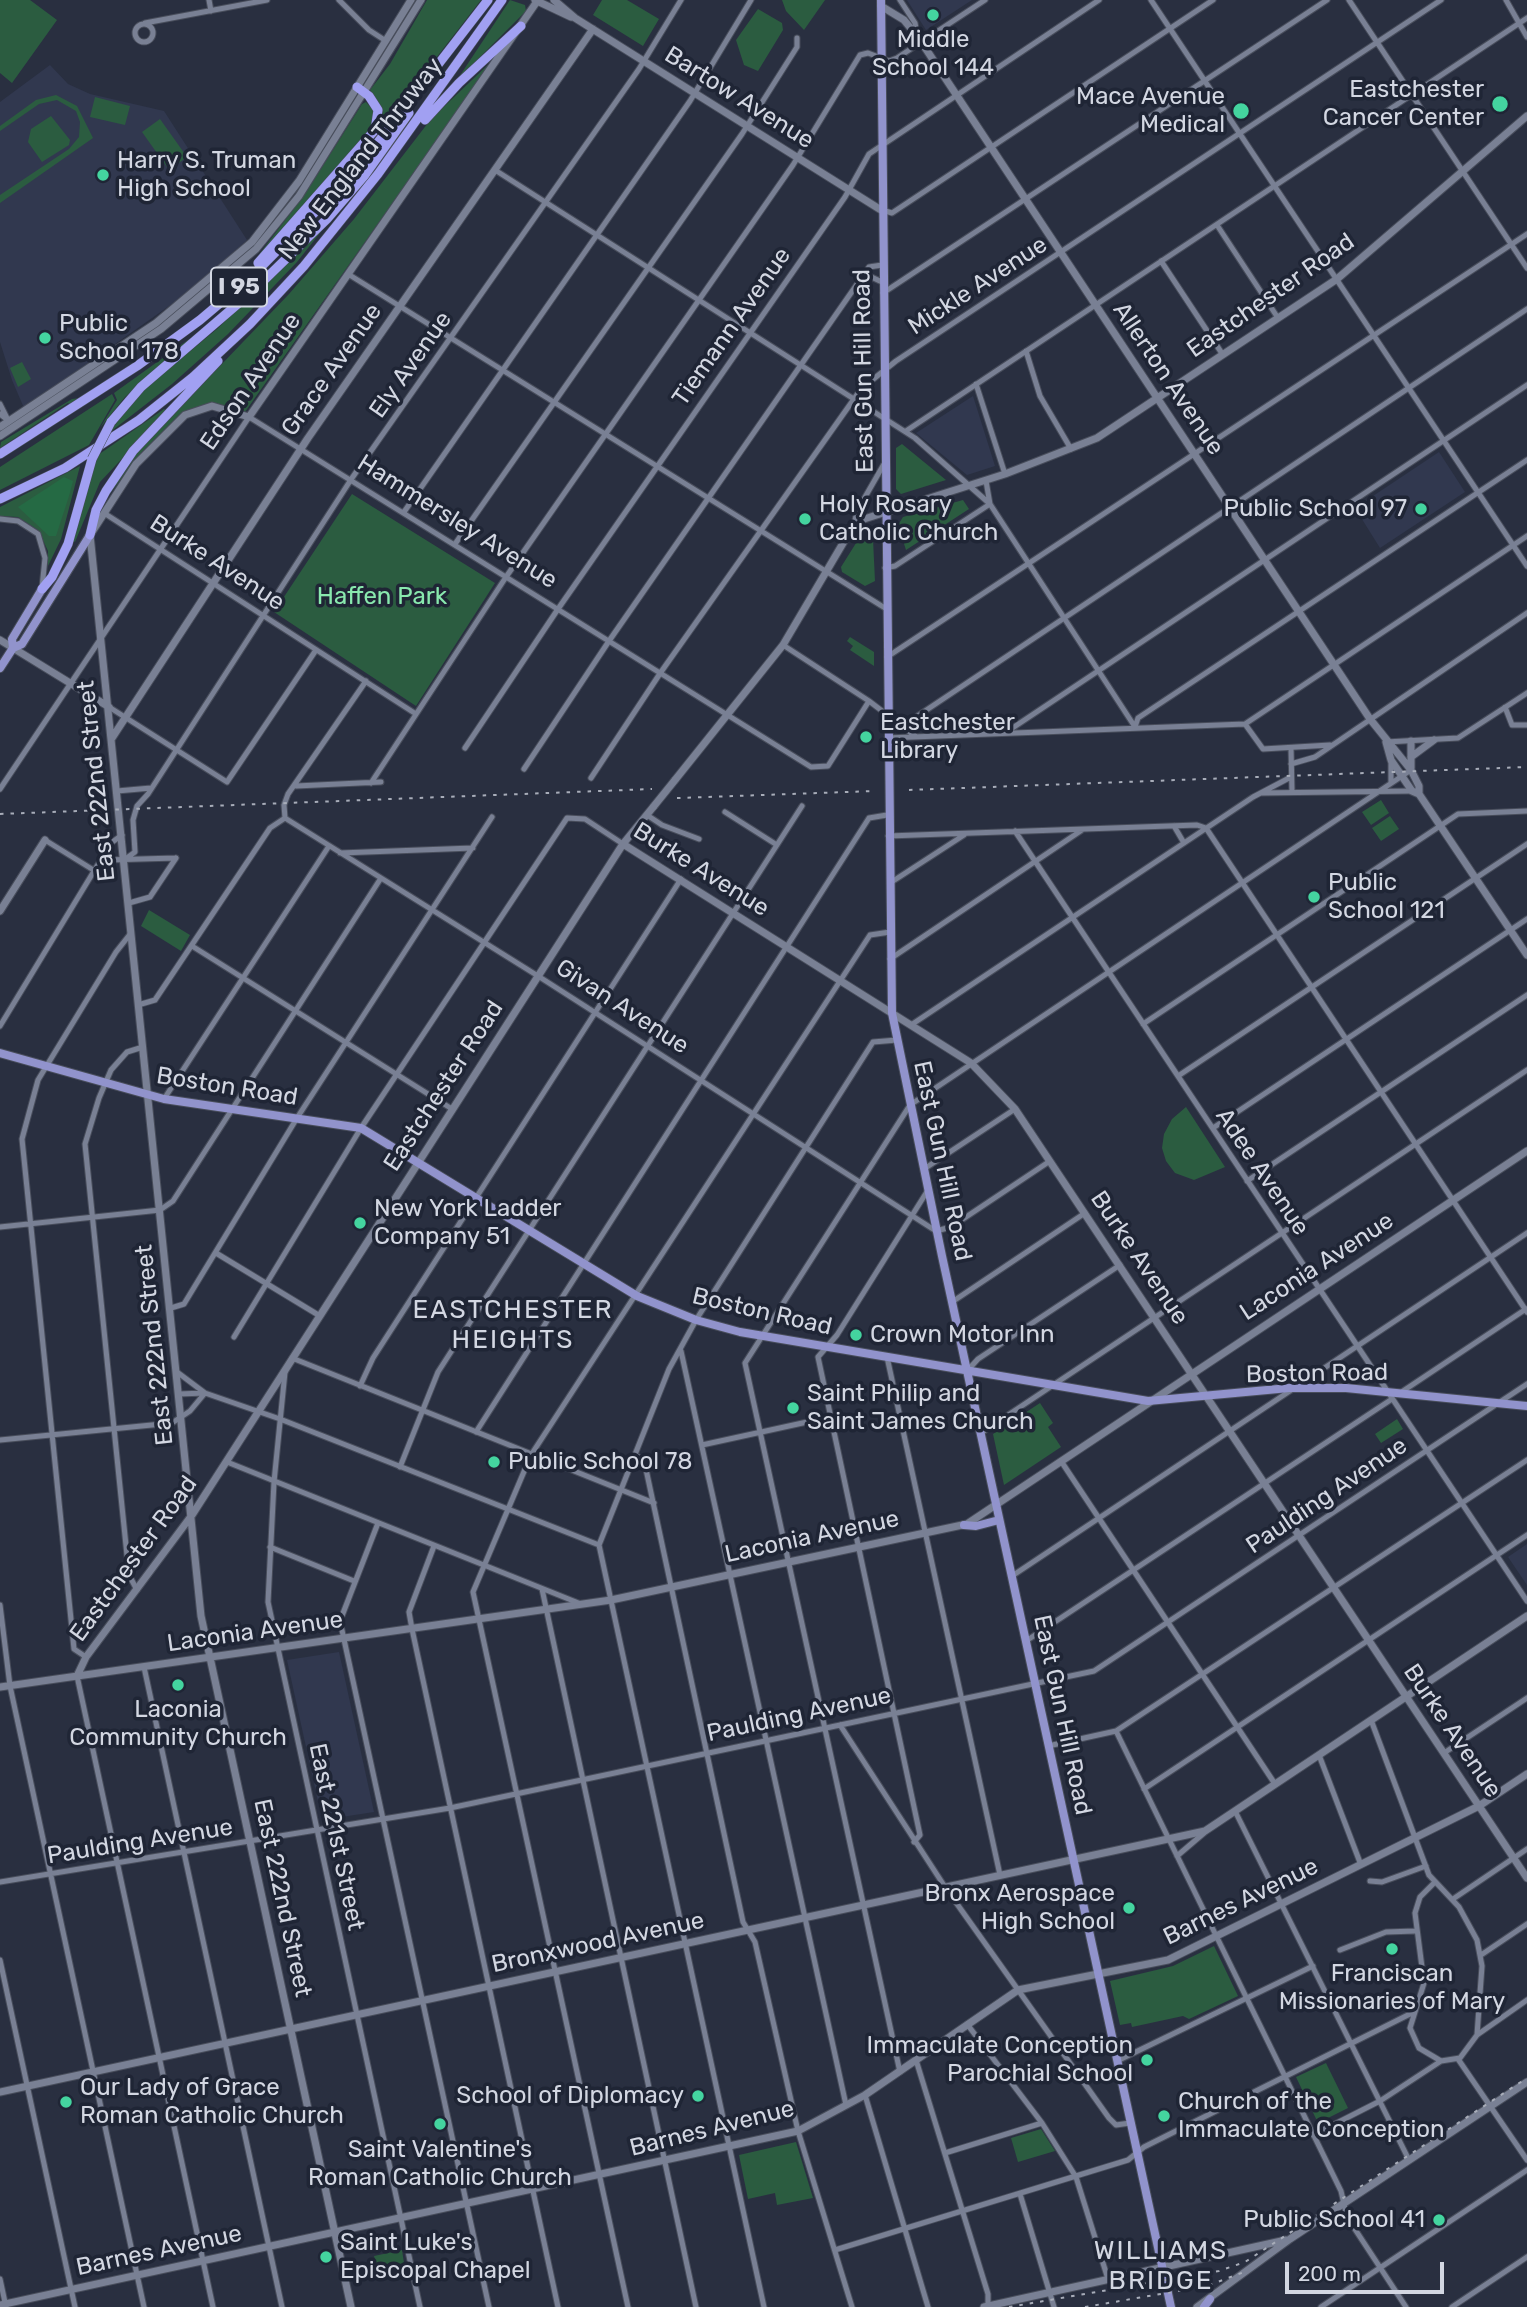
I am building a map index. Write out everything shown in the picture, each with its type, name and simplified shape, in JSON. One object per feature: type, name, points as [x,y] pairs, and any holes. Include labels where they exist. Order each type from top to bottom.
[{"type":"highway","name":"New England Thruway","points":[[0,454],[137,366],[230,295],[287,242],[345,181],[436,71],[488,0]]},
{"type":"highway","name":"New England Thruway","points":[[0,499],[65,467],[131,426],[193,377],[257,316],[304,266],[384,166],[502,0]]},
{"type":"highway","points":[[384,166],[459,83],[521,26]]},
{"type":"highway","points":[[42,589],[52,578],[68,544],[92,459],[111,422],[141,387],[254,290],[332,214],[385,148],[436,71]]},
{"type":"highway","points":[[230,295],[372,134],[379,114],[373,102],[360,90]]},
{"type":"highway","points":[[90,535],[101,500],[133,451],[257,316]]},
{"type":"main road","name":"East Gun Hill Road","points":[[881,3],[887,815],[892,1013],[936,1231],[1171,2307]]},
{"type":"main road","points":[[0,668],[13,648],[22,644],[90,535]]},
{"type":"main road","points":[[13,648],[12,639],[42,589]]},
{"type":"main road","name":"Boston Road","points":[[0,1053],[164,1099],[361,1128],[637,1296],[696,1320],[761,1336],[1148,1401],[1209,1398],[1289,1388],[1403,1391],[1527,1406]]},
{"type":"main road","points":[[964,1525],[976,1526],[999,1520]]},
{"type":"main road","points":[[1204,2307],[1210,2299]]},
{"type":"street","points":[[209,0],[211,11]]},
{"type":"street","points":[[160,21],[153,29],[150,40],[139,41],[135,29],[145,23],[267,0]]},
{"type":"street","points":[[340,0],[369,30],[386,41]]},
{"type":"street","points":[[360,90],[411,0]]},
{"type":"street","points":[[0,436],[10,425],[172,311],[270,228],[421,0]]},
{"type":"street","name":"Bartow Avenue","points":[[554,0],[575,18]]},
{"type":"street","name":"Ely Avenue","points":[[124,860],[135,852],[134,811],[352,478],[643,61],[681,0]]},
{"type":"street","points":[[404,512],[695,93],[751,0]]},
{"type":"street","name":"Allerton Avenue","points":[[900,0],[915,23],[920,40]]},
{"type":"street","points":[[371,783],[506,576],[798,157],[860,55],[868,53],[893,60],[985,0]]},
{"type":"street","name":"Tiemann Avenue","points":[[466,748],[558,609],[849,189],[869,154],[1099,0]]},
{"type":"street","points":[[1151,0],[1527,566]]},
{"type":"street","points":[[881,210],[892,213],[1213,0]]},
{"type":"street","points":[[882,293],[1327,0]]},
{"type":"street","points":[[1349,0],[1527,268]]},
{"type":"street","name":"Mickle Avenue","points":[[591,778],[660,673],[853,396],[883,370],[1441,0]]},
{"type":"street","points":[[1506,0],[1527,37]]},
{"type":"street","name":"Bartow Avenue","points":[[537,1],[575,18],[881,210]]},
{"type":"street","name":"Edson Avenue","points":[[0,789],[249,417],[537,1]]},
{"type":"street","name":"Allerton Avenue","points":[[881,3],[904,20],[920,40],[1386,742],[1391,760],[1441,826],[1527,955]]},
{"type":"street","points":[[906,431],[1527,18]]},
{"type":"street","points":[[145,23],[153,29]]},
{"type":"street","name":"Grace Avenue","points":[[112,738],[301,448],[593,29]]},
{"type":"street","points":[[455,544],[747,125],[797,47],[797,38]]},
{"type":"street","name":"Eastchester Road","points":[[854,525],[885,511],[986,481],[1097,438],[1337,279],[1527,116]]},
{"type":"street","points":[[495,170],[906,431],[990,503],[1100,669],[1135,727]]},
{"type":"street","points":[[1216,225],[1278,318]]},
{"type":"street","points":[[886,657],[1527,234]]},
{"type":"street","points":[[1161,261],[1223,355]]},
{"type":"street","points":[[524,769],[609,640],[869,267],[882,265]]},
{"type":"street","points":[[348,274],[885,608]]},
{"type":"street","points":[[865,274],[882,282]]},
{"type":"street","points":[[904,725],[1527,309]]},
{"type":"street","points":[[1026,351],[1040,396],[1071,449]]},
{"type":"street","points":[[976,384],[1005,474]]},
{"type":"street","points":[[1005,733],[1527,385]]},
{"type":"street","points":[[0,404],[10,425]]},
{"type":"street","name":"Hammersley Avenue","points":[[90,535],[97,520],[136,464],[185,415],[212,406],[249,417],[352,478],[802,762],[819,768],[828,766],[869,701]]},
{"type":"street","points":[[0,414],[10,425]]},
{"type":"street","points":[[0,427],[10,425]]},
{"type":"street","points":[[1135,727],[1138,718],[1527,460]]},
{"type":"street","name":"Eastchester Road","points":[[77,1676],[86,1657],[192,1515],[227,1462],[623,844],[783,645],[854,525],[857,510],[884,464]]},
{"type":"street","points":[[986,481],[990,503]]},
{"type":"street","points":[[885,568],[895,566],[990,503]]},
{"type":"street","name":"Burke Avenue","points":[[103,512],[416,714]]},
{"type":"street","points":[[0,519],[18,521],[38,534],[45,558],[42,589]]},
{"type":"street","name":"East 222nd Street","points":[[90,535],[201,1616],[351,2307]]},
{"type":"street","points":[[887,738],[1245,724],[1527,536]]},
{"type":"street","points":[[1291,764],[1315,757],[1527,613]]},
{"type":"street","points":[[0,640],[227,782],[316,650]]},
{"type":"street","points":[[783,645],[887,713],[915,736]]},
{"type":"street","points":[[138,1005],[156,1000],[270,828],[285,818],[284,805],[366,681]]},
{"type":"street","points":[[1386,742],[1458,738],[1527,693]]},
{"type":"street","points":[[1505,708],[1512,726],[1527,725]]},
{"type":"street","points":[[1245,724],[1263,749],[1330,745]]},
{"type":"street","points":[[1411,758],[1434,740]]},
{"type":"street","points":[[900,2072],[745,1363],[910,1105],[1411,770],[1411,741]]},
{"type":"street","name":"Allerton Avenue","points":[[1386,742],[1393,746],[1411,770],[1419,786],[1415,792]]},
{"type":"street","points":[[1290,748],[1292,792]]},
{"type":"street","points":[[1391,760],[1391,783]]},
{"type":"street","points":[[911,1025],[1258,793],[1292,777]]},
{"type":"street","points":[[296,786],[381,782]]},
{"type":"street","points":[[117,791],[151,788]]},
{"type":"street","points":[[1258,793],[1415,792]]},
{"type":"street","points":[[1348,793],[1357,805]]},
{"type":"street","points":[[400,1467],[438,1372],[802,806]]},
{"type":"street","points":[[1143,1024],[1458,814],[1527,811]]},
{"type":"street","points":[[725,812],[777,845]]},
{"type":"street","points":[[647,815],[662,825],[699,839]]},
{"type":"street","points":[[476,1432],[869,818],[887,815]]},
{"type":"street","points":[[171,1308],[184,1304],[297,1118],[492,817]]},
{"type":"street","name":"Givan Avenue","points":[[285,818],[595,1012],[936,1231]]},
{"type":"street","name":"Burke Avenue","points":[[484,942],[567,818],[585,819],[971,1063],[1015,1109],[1050,1160],[1527,1878]]},
{"type":"street","points":[[888,836],[1174,826],[1206,828]]},
{"type":"street","points":[[1174,826],[1184,843]]},
{"type":"street","points":[[1206,828],[1527,1310],[1403,1391]]},
{"type":"street","points":[[890,959],[1083,829]]},
{"type":"street","points":[[1054,830],[1060,846]]},
{"type":"street","name":"Adee Avenue","points":[[1016,831],[1527,1601]]},
{"type":"street","points":[[0,1026],[98,864],[114,839],[122,835]]},
{"type":"street","points":[[935,835],[940,850]]},
{"type":"street","points":[[889,883],[964,835]]},
{"type":"street","points":[[0,911],[45,839],[95,871]]},
{"type":"street","points":[[1178,1076],[1527,844]]},
{"type":"street","points":[[164,1099],[329,846]]},
{"type":"street","points":[[340,853],[473,848]]},
{"type":"street","points":[[98,864],[106,860],[176,858],[150,897],[139,903],[129,903]]},
{"type":"street","points":[[0,1227],[160,1210],[173,1201],[381,878]]},
{"type":"street","points":[[360,1386],[373,1358],[681,879]]},
{"type":"street","points":[[1213,1128],[1527,919]]},
{"type":"street","points":[[628,2307],[473,1592],[531,1455],[870,935],[890,932]]},
{"type":"street","points":[[86,1657],[74,1649],[22,1139],[38,1080],[116,952],[131,933]]},
{"type":"street","points":[[234,1336],[361,1128],[484,942]]},
{"type":"street","points":[[192,946],[452,1109]]},
{"type":"street","points":[[1247,1181],[1527,995]]},
{"type":"street","points":[[764,2307],[599,1545],[669,1369],[696,1320],[873,1042],[897,1040]]},
{"type":"street","points":[[137,1590],[130,1575],[85,1144],[106,1083],[120,1057],[143,1047]]},
{"type":"street","points":[[981,1433],[1527,1070]]},
{"type":"street","points":[[923,1170],[1015,1109]]},
{"type":"street","name":"Laconia Avenue","points":[[0,1687],[582,1605],[964,1525],[1527,1152]]},
{"type":"street","points":[[936,1231],[951,1227],[1050,1160]]},
{"type":"street","points":[[915,1842],[920,1835],[818,1357],[928,1190]]},
{"type":"street","points":[[952,1302],[1085,1213]]},
{"type":"street","points":[[1012,1576],[1269,1406],[1289,1388],[1527,1233]]},
{"type":"street","points":[[216,1253],[320,1316]]},
{"type":"street","points":[[967,1371],[978,1359],[1120,1265]]},
{"type":"street","points":[[681,1351],[846,2105]]},
{"type":"street","points":[[887,1357],[1000,1875]]},
{"type":"street","points":[[292,1358],[653,1503]]},
{"type":"street","name":"East 221st Street","points":[[285,1370],[274,1482],[268,1602],[420,2307]]},
{"type":"street","points":[[177,1372],[205,1392],[599,1545]]},
{"type":"street","name":"Paulding Avenue","points":[[0,1882],[450,1808],[1094,1671],[1527,1384]]},
{"type":"street","points":[[0,1440],[114,1429],[181,1419],[205,1392]]},
{"type":"street","points":[[179,1394],[205,1392]]},
{"type":"street","points":[[1026,1642],[1392,1399]]},
{"type":"street","points":[[702,1445],[830,1417]]},
{"type":"street","points":[[635,1455],[644,1460],[743,1922],[750,1930],[798,2131],[852,2307]]},
{"type":"street","points":[[1048,1746],[1116,1731],[1527,1460]]},
{"type":"street","points":[[1061,1461],[1275,1784]]},
{"type":"street","points":[[227,1462],[582,1605]]},
{"type":"street","points":[[378,1523],[340,1619],[489,2307]]},
{"type":"street","points":[[1144,1789],[1527,1535]]},
{"type":"street","points":[[434,1546],[409,1612],[558,2307]]},
{"type":"street","points":[[270,1547],[354,1581]]},
{"type":"street","points":[[542,1589],[696,2307]]},
{"type":"street","points":[[0,1605],[2,1639],[10,1686],[144,2307]]},
{"type":"street","name":"Bronxwood Avenue","points":[[1177,1856],[1205,1831],[1527,1616]]},
{"type":"street","points":[[144,1667],[282,2307]]},
{"type":"street","points":[[77,1676],[213,2307]]},
{"type":"street","points":[[1444,1753],[1527,1698]]},
{"type":"street","points":[[1313,2135],[1380,2101],[1441,2061],[1458,2059],[1469,2050],[1477,2035],[1481,1955],[1471,1925],[1453,1899],[1434,1883],[1371,1720]]},
{"type":"street","points":[[840,1725],[945,1887],[1109,2119],[1116,2124],[1130,2123]]},
{"type":"street","points":[[1116,1731],[1341,2191],[1347,2217],[1406,2307]]},
{"type":"street","points":[[1319,1755],[1361,1865]]},
{"type":"street","name":"Barnes Avenue","points":[[4,2306],[798,2131],[865,2095],[1018,1990],[1168,1960],[1479,1806],[1527,1774]]},
{"type":"street","points":[[1235,1811],[1409,2160]]},
{"type":"street","name":"Bronxwood Avenue","points":[[0,2092],[1205,1831]]},
{"type":"street","points":[[1453,1899],[1527,1849]]},
{"type":"street","points":[[1370,1881],[1382,1882],[1426,1866]]},
{"type":"street","points":[[1434,1883],[1417,1904],[1415,1931],[1424,1983],[1420,2000],[1412,2013],[1410,2028],[1414,2042],[1425,2054],[1441,2061]]},
{"type":"street","points":[[1481,1955],[1527,1924]]},
{"type":"street","points":[[1340,1950],[1386,1932],[1415,1931]]},
{"type":"street","points":[[0,1960],[75,2307]]},
{"type":"street","points":[[1116,2061],[1313,1966]]},
{"type":"street","points":[[1477,2035],[1527,2000]]},
{"type":"street","points":[[835,2250],[1128,2160],[1144,2147],[1412,2013]]},
{"type":"street","points":[[967,2024],[1042,2123],[1076,2177],[1108,2280]]},
{"type":"street","points":[[1458,2059],[1527,2160]]},
{"type":"street","points":[[916,2060],[988,2294],[987,2307],[1290,2239]]},
{"type":"street","points":[[1197,2307],[1290,2239],[1527,2081]]},
{"type":"street","points":[[865,2095],[928,2307]]},
{"type":"street","points":[[945,2153],[1042,2123]]},
{"type":"street","points":[[1321,2307],[1527,2170]]},
{"type":"street","points":[[1020,2194],[1054,2307]]},
{"type":"street","points":[[1242,2251],[1252,2257],[1252,2267]]},
{"type":"street","points":[[1452,2307],[1527,2257]]},
{"type":"street","points":[[0,2279],[4,2306]]},
{"type":"shaded area","name":"Middle School 144","points":[[907,0],[972,0],[926,30]]},
{"type":"shaded area","name":"Harry S. Truman High School","points":[[50,65],[68,84],[90,94],[164,111],[247,240],[189,292],[24,408],[0,342],[0,102]]},
{"type":"shaded area","points":[[973,396],[995,466],[967,475],[916,433]]},
{"type":"shaded area","points":[[1439,452],[1465,492],[1380,548],[1355,508]]},
{"type":"shaded area","points":[[1527,1544],[1527,1585],[1508,1557]]},
{"type":"shaded area","points":[[339,1652],[374,1812],[322,1820],[287,1660]]},
{"type":"green space","points":[[0,0],[30,0],[57,20],[12,83],[0,73]]},
{"type":"green space","points":[[427,0],[481,0],[378,133],[381,127],[381,111],[370,90],[390,64]]},
{"type":"green space","points":[[510,0],[525,5],[526,11],[457,80]]},
{"type":"green space","points":[[602,0],[627,0],[659,19],[643,46],[593,15]]},
{"type":"green space","points":[[782,0],[825,0],[804,30],[786,11]]},
{"type":"green space","points":[[758,9],[782,23],[783,30],[758,71],[744,65],[736,40]]},
{"type":"green space","points":[[494,59],[245,412],[211,404],[182,414],[142,452],[106,499],[127,463],[289,294],[354,219],[431,119]]},
{"type":"green space","points":[[56,95],[77,106],[93,138],[0,203],[0,195],[69,149],[79,137],[80,122],[76,111],[57,100],[39,104],[0,131],[0,126],[36,100]]},
{"type":"green space","points":[[95,97],[130,106],[125,125],[90,117]]},
{"type":"green space","points":[[366,102],[373,110],[373,122],[369,132],[254,261],[305,194],[362,104]]},
{"type":"green space","points":[[51,116],[70,140],[69,145],[42,162],[28,142],[31,129]]},
{"type":"green space","points":[[160,119],[187,157],[169,170],[142,132]]},
{"type":"green space","points":[[335,214],[297,262],[228,334],[172,384],[109,433],[138,394],[217,329]]},
{"type":"green space","points":[[199,332],[125,397],[100,428],[117,400],[114,393]]},
{"type":"green space","points":[[22,362],[31,379],[18,387],[10,368]]},
{"type":"green space","points":[[112,394],[115,400],[89,445],[0,490],[0,467]]},
{"type":"green space","points":[[80,398],[70,405],[68,403],[0,448],[1,442],[72,399]]},
{"type":"green space","points":[[164,409],[167,411],[100,482],[75,542],[72,540],[98,455]]},
{"type":"green space","points":[[902,444],[946,480],[901,494],[896,489],[896,448]]},
{"type":"green space","points":[[80,466],[61,539],[48,566],[48,551],[38,530],[18,517],[0,516],[0,507]]},
{"type":"green space","points":[[64,477],[73,481],[56,536],[49,536],[18,507]]},
{"type":"green space","name":"Haffen Park","points":[[352,494],[495,583],[416,706],[274,612]]},
{"type":"green space","points":[[963,500],[969,509],[906,550],[898,525],[903,517]]},
{"type":"green space","points":[[863,532],[873,539],[875,581],[865,586],[842,572],[841,567]]},
{"type":"green space","points":[[850,637],[874,652],[874,666],[850,650],[853,646],[847,641]]},
{"type":"green space","points":[[1381,800],[1389,813],[1371,825],[1362,812]]},
{"type":"green space","points":[[1390,816],[1399,829],[1381,841],[1372,828]]},
{"type":"green space","points":[[149,910],[190,935],[181,951],[141,926]]},
{"type":"green space","points":[[1186,1107],[1225,1167],[1194,1180],[1175,1173],[1166,1161],[1162,1148],[1164,1134],[1172,1119]]},
{"type":"green space","points":[[1040,1403],[1053,1423],[1048,1427],[1061,1447],[1004,1485],[993,1434]]},
{"type":"green space","points":[[1397,1419],[1403,1429],[1381,1443],[1375,1434]]},
{"type":"green space","points":[[1214,1946],[1238,1996],[1189,2019],[1183,2016],[1132,2027],[1131,2023],[1120,2025],[1110,1981],[1173,1966]]},
{"type":"green space","points":[[1326,2063],[1348,2108],[1318,2123],[1296,2077]]},
{"type":"green space","points":[[1041,2129],[1055,2151],[1018,2162],[1011,2138]]},
{"type":"green space","points":[[796,2142],[813,2198],[777,2205],[775,2193],[748,2199],[739,2155]]},
{"type":"green space","points":[[402,2250],[404,2263],[377,2269],[374,2256]]},
{"type":"railway","points":[[909,790],[1527,767]]},
{"type":"railway","points":[[0,814],[652,789]]},
{"type":"railway","points":[[677,798],[874,791]]},
{"type":"railway","points":[[1009,2307],[1219,2271],[1245,2262],[1527,2078]]},
{"type":"railway","points":[[1085,2307],[1207,2286],[1244,2272]]},
{"type":"place","name":"Middle School 144","points":[[933,15]]},
{"type":"place","name":"Eastchester Cancer Center","points":[[1500,104]]},
{"type":"place","name":"Mace Avenue Medical","points":[[1241,111]]},
{"type":"place","name":"Harry S. Truman High School","points":[[103,175]]},
{"type":"place","name":"Public School 178","points":[[45,338]]},
{"type":"place","name":"Public School 97","points":[[1421,509]]},
{"type":"place","name":"Holy Rosary Catholic Church","points":[[805,519]]},
{"type":"place","name":"Eastchester Library","points":[[866,737]]},
{"type":"place","name":"Public School 121","points":[[1314,897]]},
{"type":"place","name":"New York Ladder Company 51","points":[[360,1223]]},
{"type":"place","name":"Crown Motor Inn","points":[[856,1335]]},
{"type":"place","name":"Saint Philip and Saint James Church","points":[[793,1408]]},
{"type":"place","name":"Public School 78","points":[[494,1462]]},
{"type":"place","name":"Laconia Community Church","points":[[178,1685]]},
{"type":"place","name":"Bronx Aerospace High School","points":[[1129,1908]]},
{"type":"place","name":"Franciscan Missionaries of Mary","points":[[1392,1949]]},
{"type":"place","name":"Immaculate Conception Parochial School","points":[[1147,2060]]},
{"type":"place","name":"School of Diplomacy","points":[[698,2096]]},
{"type":"place","name":"Our Lady of Grace Roman Catholic Church","points":[[66,2102]]},
{"type":"place","name":"Church of the Immaculate Conception","points":[[1164,2116]]},
{"type":"place","name":"Saint Valentine's Roman Catholic Church","points":[[440,2124]]},
{"type":"place","name":"Public School 41","points":[[1439,2220]]},
{"type":"place","name":"Saint Luke's Episcopal Chapel","points":[[326,2257]]},
{"type":"district","name":"EASTCHESTER HEIGHTS","points":[[513,1325]]},
{"type":"district","name":"WILLIAMS BRIDGE","points":[[1161,2266]]}]
